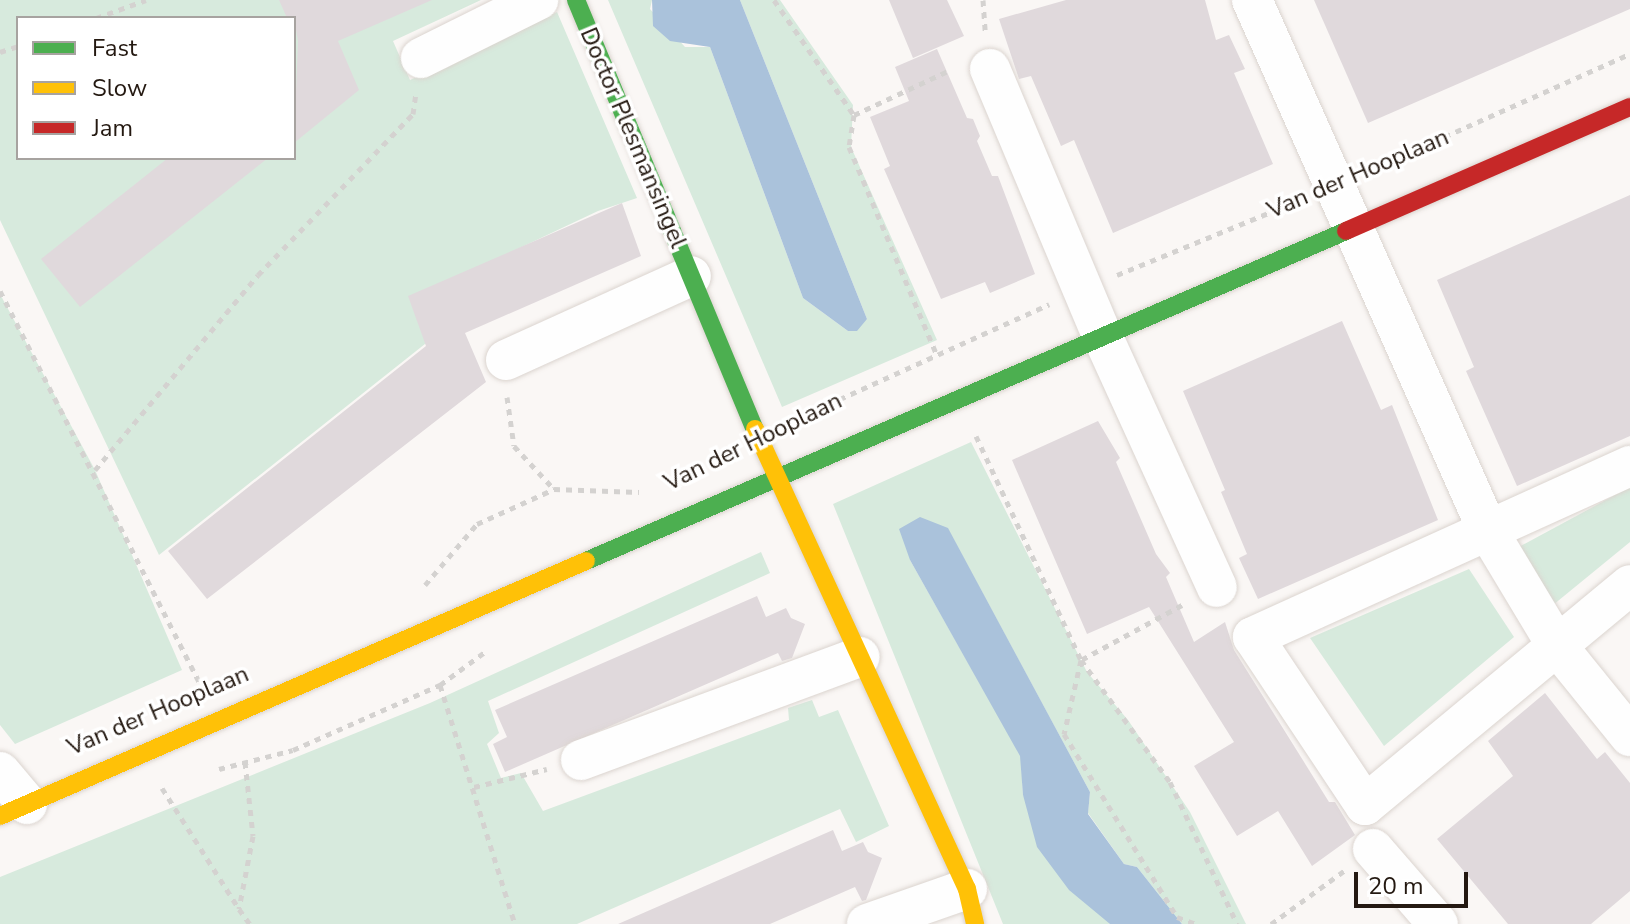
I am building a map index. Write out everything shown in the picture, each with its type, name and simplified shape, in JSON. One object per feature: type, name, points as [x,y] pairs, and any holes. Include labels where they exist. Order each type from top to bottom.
[{"type":"street","points":[[421,58],[538,0]]},
{"type":"street","name":"Doctor Plesmansingel","points":[[576,0],[776,478],[860,657],[971,907],[867,924]]},
{"type":"street","points":[[1252,0],[1488,531],[1557,646],[1630,736]]},
{"type":"street","points":[[975,67],[1083,288],[1217,587]]},
{"type":"street","name":"Van der Hooplaan","points":[[13,810],[1101,333],[1630,107]]},
{"type":"street","name":"Doctor Plesmansingel","points":[[506,360],[691,276]]},
{"type":"street","points":[[1630,466],[1253,637],[1365,805],[1630,585]]},
{"type":"street","points":[[581,760],[860,657]]},
{"type":"street","points":[[0,772],[13,810]]},
{"type":"street","points":[[1373,849],[1438,924]]},
{"type":"path","points":[[102,16],[146,0]]},
{"type":"path","points":[[774,0],[854,115],[849,147],[937,355]]},
{"type":"path","name":"Van der Hooplaan","points":[[759,436],[1083,288],[1334,187],[1630,54]]},
{"type":"path","points":[[95,470],[258,275],[413,114],[421,58]]},
{"type":"path","points":[[854,115],[975,67]]},
{"type":"path","points":[[0,291],[95,470],[204,691]]},
{"type":"path","points":[[506,360],[514,446],[554,489]]},
{"type":"path","points":[[975,433],[1081,660],[1170,782],[1237,924]]},
{"type":"path","name":"Van der Hooplaan","points":[[422,588],[477,524],[554,489],[650,492]]},
{"type":"path","points":[[1196,924],[1177,917],[1064,734],[1081,660],[1217,587]]},
{"type":"path","points":[[440,685],[515,924]]},
{"type":"path","points":[[151,750],[166,799],[250,924]]},
{"type":"path","points":[[474,787],[581,760]]},
{"type":"path","points":[[239,909],[253,836],[245,762]]},
{"type":"path","points":[[1271,924],[1373,849]]},
{"type":"green space","points":[[0,0],[481,0],[393,41],[410,80],[557,12],[637,198],[598,211],[414,298],[430,340],[159,555],[0,220]]},
{"type":"green space","points":[[608,0],[652,0],[650,9],[685,47],[710,47],[803,298],[848,331],[867,319],[740,0],[780,0],[853,105],[851,147],[937,340],[782,407]]},
{"type":"green space","points":[[0,294],[95,470],[182,670],[15,744],[0,725]]},
{"type":"green space","points":[[971,442],[1087,672],[1128,720],[1190,812],[1246,924],[1182,924],[1137,867],[1124,864],[1088,813],[1090,792],[948,529],[910,560],[1021,756],[1023,795],[1110,924],[1003,924],[833,504]]},
{"type":"green space","points":[[1630,487],[1630,542],[1553,605],[1515,549]]},
{"type":"green space","points":[[761,552],[770,573],[488,701],[499,733],[487,744],[501,778],[521,773],[543,811],[789,720],[788,708],[812,700],[819,717],[838,710],[889,826],[856,842],[840,809],[577,924],[0,924],[0,877],[430,703]]},
{"type":"green space","points":[[1469,569],[1514,637],[1384,746],[1310,638]]},
{"type":"water","points":[[652,0],[740,0],[867,319],[857,331],[848,331],[803,298],[710,47],[670,41],[653,26]]},
{"type":"water","points":[[920,517],[948,528],[1090,792],[1088,814],[1124,864],[1137,867],[1182,924],[1110,924],[1069,890],[1037,847],[1023,795],[1020,756],[910,560],[899,529]]},
{"type":"building","points":[[279,0],[432,0],[338,41],[359,90],[296,141],[298,41],[296,16],[286,16]]},
{"type":"building","points":[[889,0],[947,0],[964,36],[913,58]]},
{"type":"building","points":[[1066,0],[1205,0],[1216,40],[1229,35],[1245,69],[1234,73],[1273,164],[1113,233],[1074,140],[1061,146],[1031,76],[1019,79],[999,19]]},
{"type":"building","points":[[1314,0],[1630,0],[1630,9],[1368,123]]},
{"type":"building","points":[[937,49],[967,118],[973,119],[980,136],[977,141],[992,176],[998,176],[1035,274],[990,293],[985,282],[941,299],[884,169],[890,166],[870,117],[909,101],[895,67]]},
{"type":"building","points":[[165,160],[265,160],[80,307],[41,259]]},
{"type":"building","points":[[1630,195],[1630,436],[1517,486],[1466,371],[1474,367],[1437,280]]},
{"type":"building","points":[[622,203],[641,256],[465,333],[486,382],[207,599],[168,551],[426,346],[408,296]]},
{"type":"building","points":[[1342,321],[1381,410],[1392,405],[1438,520],[1258,599],[1239,558],[1247,554],[1221,492],[1225,490],[1183,391]]},
{"type":"building","points":[[1098,421],[1120,458],[1116,462],[1156,554],[1170,573],[1166,577],[1194,642],[1225,622],[1234,650],[1329,802],[1335,802],[1355,835],[1312,866],[1278,811],[1237,836],[1194,766],[1234,742],[1149,607],[1087,634],[1012,460]]},
{"type":"building","points":[[757,596],[766,617],[786,608],[791,618],[805,624],[792,658],[782,661],[778,653],[505,772],[493,744],[507,737],[495,710]]},
{"type":"building","points":[[1545,693],[1597,759],[1605,752],[1630,783],[1630,891],[1591,924],[1508,924],[1437,839],[1513,776],[1488,741]]},
{"type":"building","points":[[833,830],[842,851],[863,842],[868,852],[882,858],[866,900],[862,901],[855,887],[770,924],[618,924]]},
{"type":"traffic: fast","points":[[576,0],[755,429]]},
{"type":"traffic: fast","points":[[586,561],[1346,231]]},
{"type":"traffic: slow","points":[[755,429],[967,889],[975,924]]},
{"type":"traffic: slow","points":[[0,816],[586,561]]},
{"type":"traffic: jam","points":[[1346,231],[1630,107]]}]
